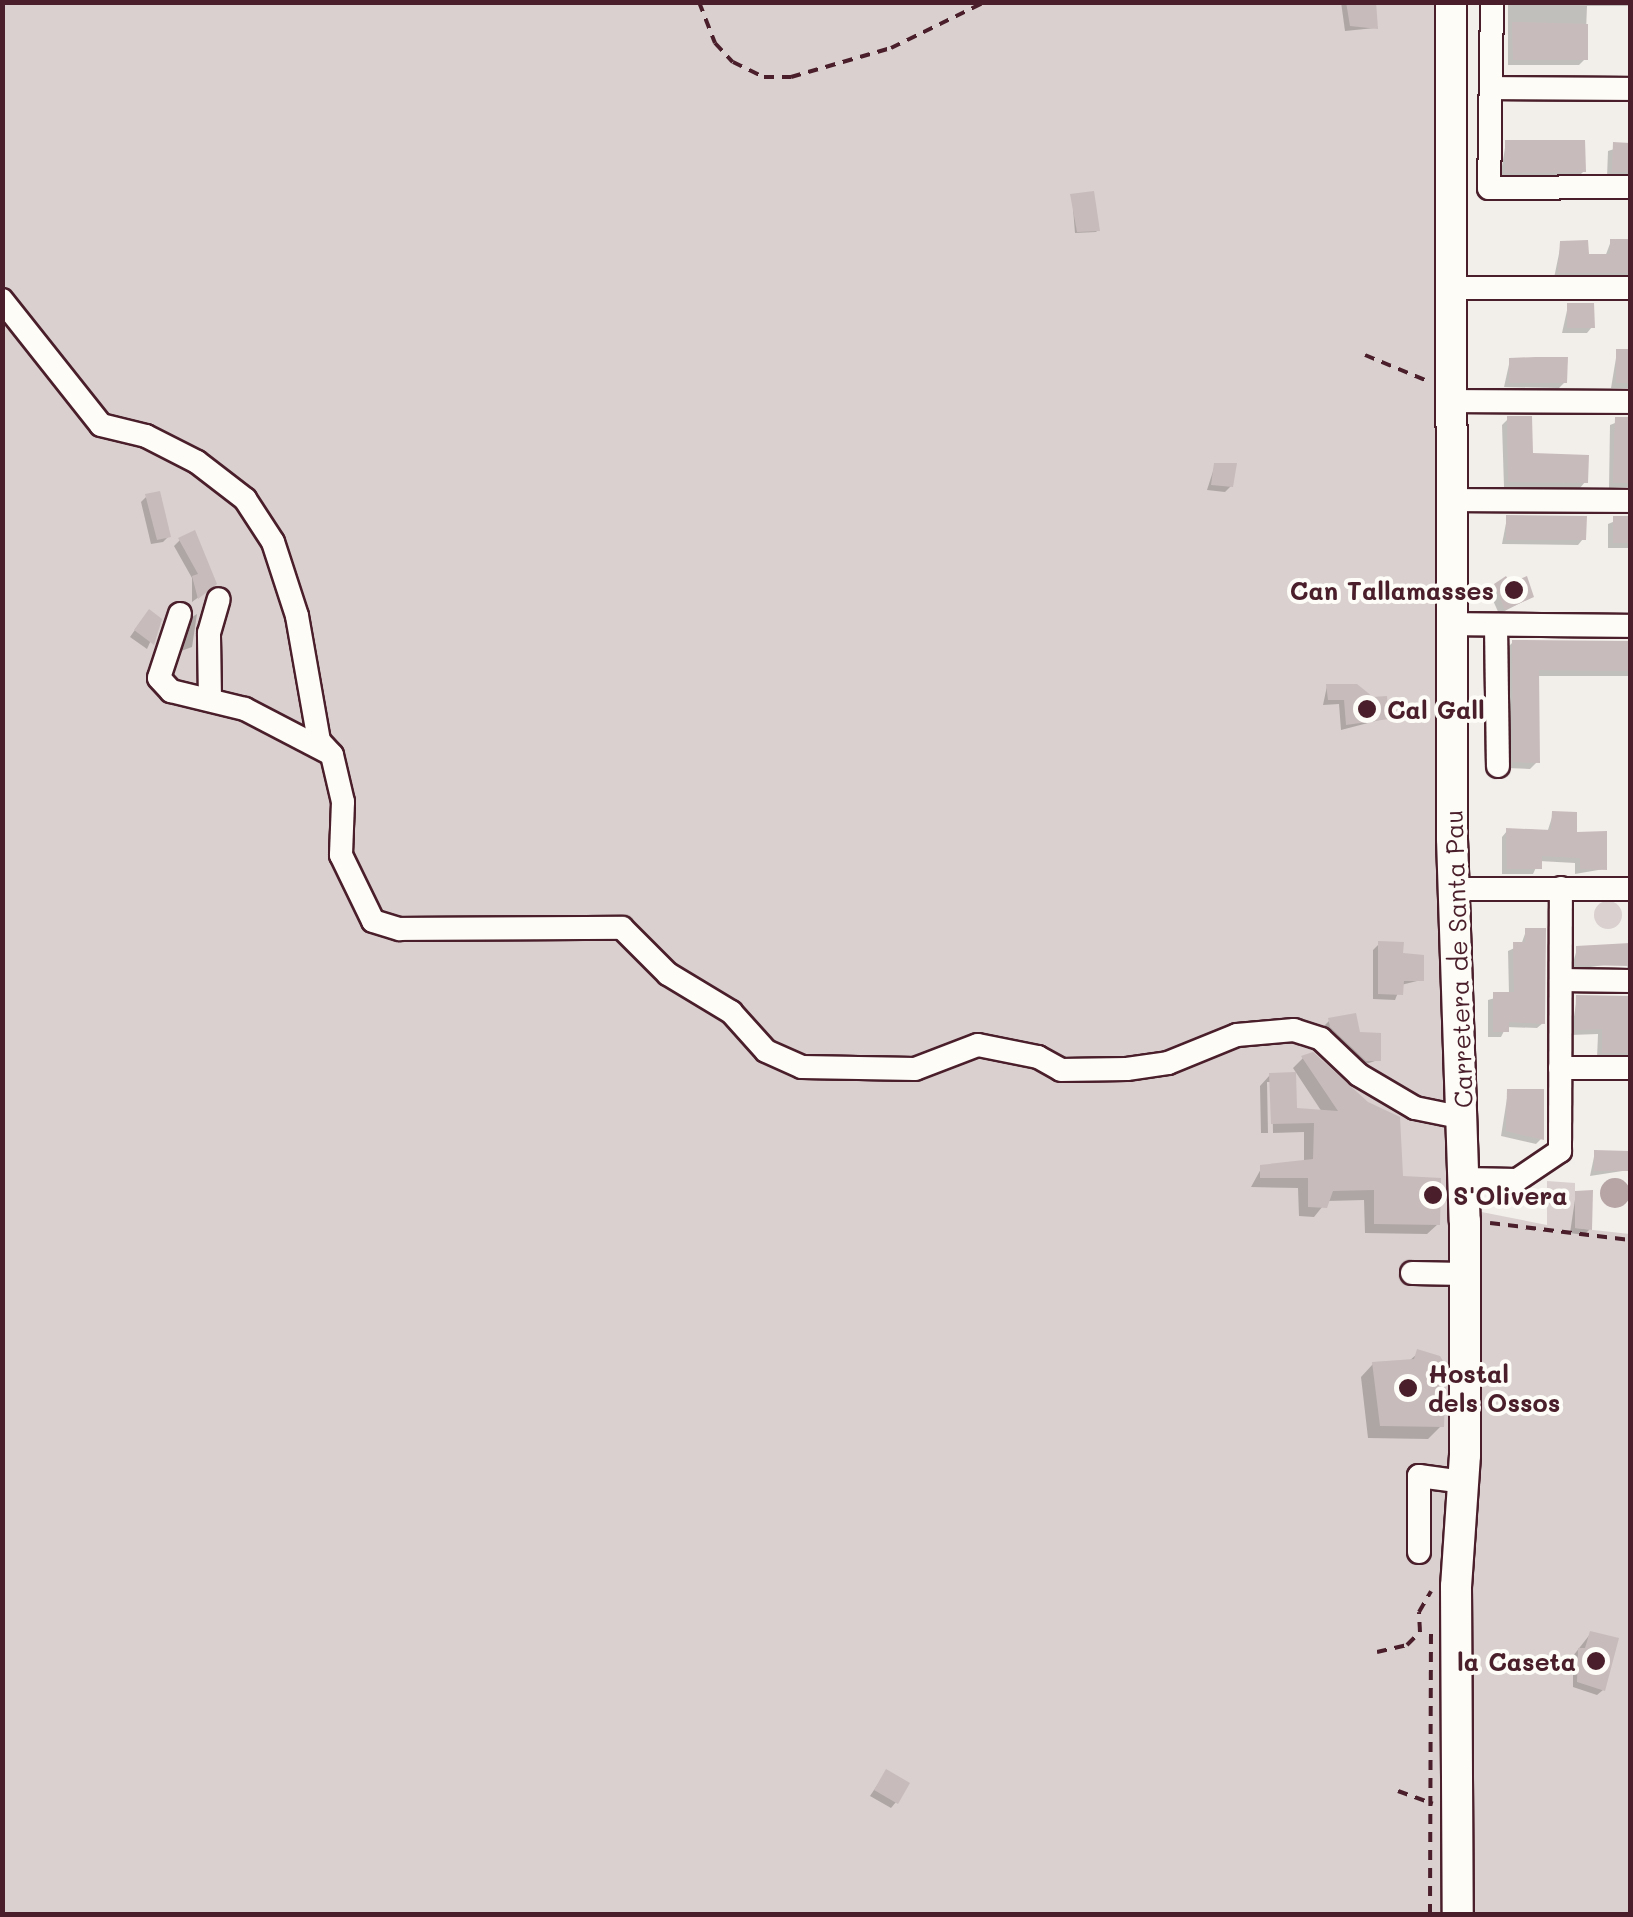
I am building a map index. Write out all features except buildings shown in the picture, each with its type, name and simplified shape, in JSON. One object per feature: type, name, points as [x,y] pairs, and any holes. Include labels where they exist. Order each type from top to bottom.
[{"type":"main road","name":"Carretera de Santa Pau","points":[[1451,2],[1453,889],[1465,1221],[1463,1482],[1456,1586],[1458,1914]]},
{"type":"street","points":[[1492,2],[1488,188],[1630,188]]},
{"type":"street","points":[[1490,88],[1630,89]]},
{"type":"street","points":[[1452,288],[1630,288]]},
{"type":"street","points":[[2,300],[101,425],[146,436],[245,499],[273,542],[297,616],[318,741],[332,755],[343,802],[341,855],[373,921],[400,929],[622,928],[668,974],[730,1012],[766,1052],[802,1067],[915,1070],[978,1045],[1038,1058],[1062,1070],[1126,1069],[1168,1062],[1250,1032],[1294,1030],[1321,1039],[1360,1075],[1415,1108],[1464,1118]]},
{"type":"street","points":[[1452,401],[1630,402]]},
{"type":"street","points":[[1453,500],[1630,500]]},
{"type":"street","points":[[210,700],[209,634],[220,599]]},
{"type":"street","points":[[180,614],[159,678],[171,692],[246,709],[332,755]]},
{"type":"street","points":[[1454,624],[1630,626]]},
{"type":"street","points":[[1496,626],[1498,766]]},
{"type":"street","points":[[1464,1179],[1517,1180],[1560,1151],[1561,888]]},
{"type":"street","points":[[1453,889],[1630,889]]},
{"type":"street","points":[[1561,980],[1630,981]]},
{"type":"street","points":[[1560,1068],[1630,1068]]},
{"type":"street","points":[[1412,1273],[1465,1274]]},
{"type":"street","points":[[1419,1552],[1419,1476],[1463,1482]]},
{"type":"path","points":[[699,2],[715,43],[733,62],[764,77],[791,77],[892,48],[985,2]]},
{"type":"path","points":[[1365,355],[1424,379],[1452,401]]},
{"type":"path","points":[[1465,1221],[1630,1240]]},
{"type":"path","points":[[1377,1652],[1407,1644],[1420,1632],[1420,1612],[1431,1591]]},
{"type":"path","points":[[1398,1791],[1457,1808]]},
{"type":"shaded area","points":[[3,3],[1451,3],[1456,1207],[1547,1225],[1547,1181],[1575,1183],[1575,1228],[1630,1234],[1630,1914],[3,1914]]},
{"type":"shaded area","points":[[1608,901],[1618,905],[1622,915],[1618,925],[1608,929],[1598,925],[1594,915],[1598,905]]},
{"type":"shaded area","points":[[1615,1178],[1626,1182],[1630,1193],[1626,1204],[1615,1208],[1604,1204],[1600,1193],[1604,1182]]},
{"type":"place","name":"Can Tallamasses","points":[[1514,590]]},
{"type":"place","name":"Cal Gall","points":[[1367,709]]},
{"type":"place","name":"S'Olivera","points":[[1433,1195]]},
{"type":"place","name":"Hostal dels Ossos","points":[[1408,1388]]},
{"type":"place","name":"la Caseta","points":[[1596,1661]]}]
